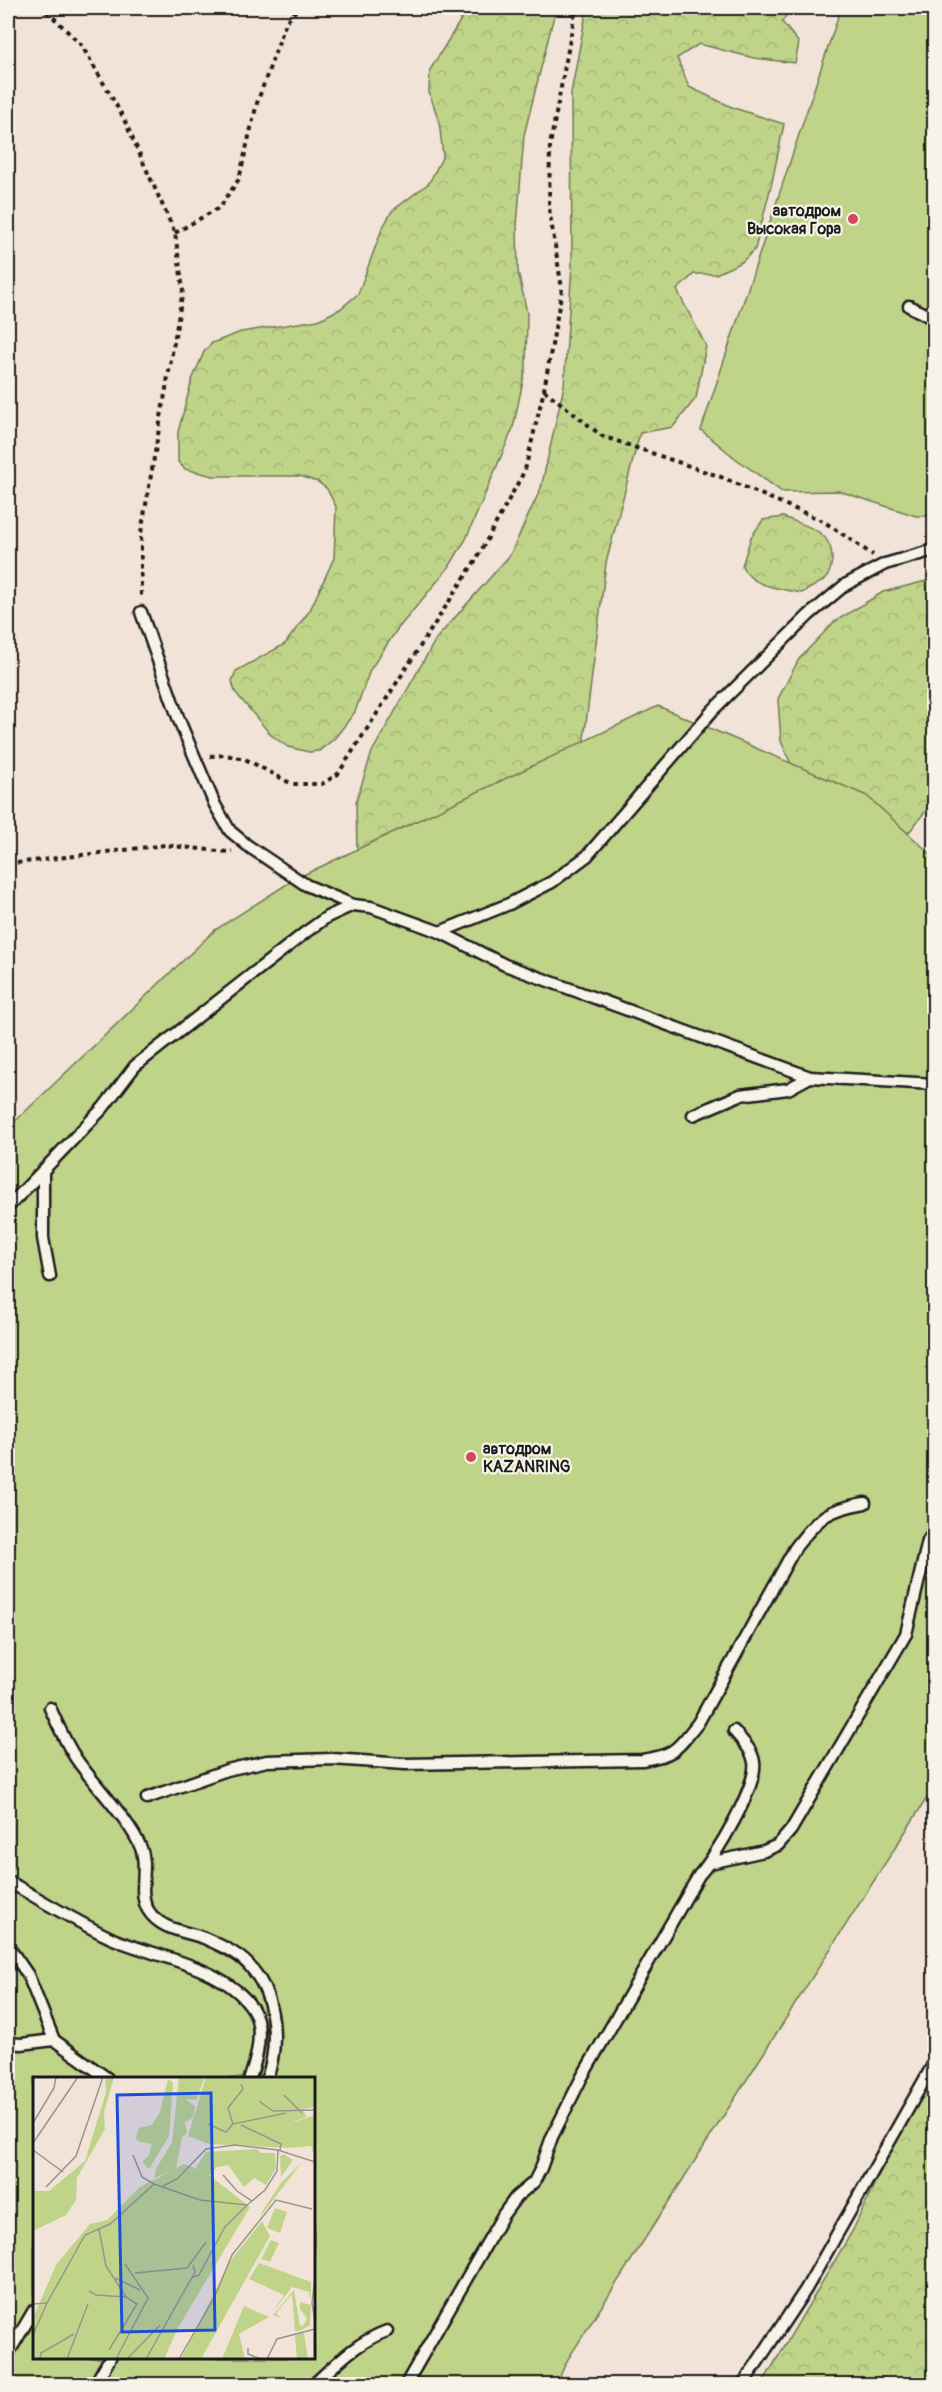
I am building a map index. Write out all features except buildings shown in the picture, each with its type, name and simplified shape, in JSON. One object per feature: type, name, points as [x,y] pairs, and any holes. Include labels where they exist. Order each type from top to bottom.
[{"type":"lane","points":[[909,306],[934,319]]},
{"type":"lane","points":[[440,932],[509,904],[552,882],[587,856],[713,710],[809,615],[845,585],[885,564],[934,550]]},
{"type":"lane","points":[[141,612],[179,720],[215,805],[230,831],[248,846],[306,885],[353,905],[372,908],[440,932],[505,965],[810,1077],[934,1084]]},
{"type":"lane","points":[[8,1207],[103,1108],[135,1066],[306,932],[327,917],[353,905]]},
{"type":"lane","points":[[693,1115],[740,1095],[788,1089],[810,1077]]},
{"type":"lane","points":[[43,1171],[43,1238],[50,1276]]},
{"type":"lane","points":[[147,1798],[227,1770],[267,1761],[332,1759],[405,1764],[642,1760],[666,1756],[680,1746],[698,1723],[795,1548],[826,1514],[843,1507],[865,1503]]},
{"type":"lane","points":[[710,1863],[764,1851],[778,1845],[791,1830],[906,1634],[928,1541],[934,1532]]},
{"type":"lane","points":[[50,1707],[76,1758],[141,1848],[144,1859],[144,1899],[153,1917],[166,1926],[226,1948],[253,1970],[261,1982],[268,1998],[273,2027],[273,2054],[267,2077]]},
{"type":"lane","points":[[406,2385],[503,2215],[537,2175],[556,2128],[582,2077],[699,1875],[710,1863],[754,1777],[755,1764],[752,1752],[734,1731]]},
{"type":"lane","points":[[8,1881],[65,1915],[114,1939],[194,1968],[230,1985],[253,2009],[259,2033],[258,2054],[251,2077]]},
{"type":"lane","points":[[8,1946],[28,1975],[54,2040],[104,2077]]},
{"type":"lane","points":[[8,2043],[21,2044],[54,2040]]},
{"type":"lane","points":[[743,2385],[806,2289],[934,2062]]},
{"type":"lane","points":[[8,2355],[33,2312]]},
{"type":"lane","points":[[314,2385],[351,2349],[368,2338],[387,2331]]},
{"type":"lane","points":[[95,2385],[109,2359]]},
{"type":"path","points":[[38,8],[50,14],[82,46],[122,115],[175,233],[183,290],[141,533],[141,612]]},
{"type":"path","points":[[175,233],[220,207],[239,179],[257,103],[286,22],[298,8]]},
{"type":"path","points":[[194,756],[225,755],[245,759],[292,784],[322,784],[338,774],[477,558],[525,470],[544,390],[562,289],[549,208],[550,145],[576,8]]},
{"type":"path","points":[[544,390],[602,436],[721,477],[822,521],[885,564]]},
{"type":"path","points":[[8,864],[165,845],[228,852],[248,846]]},
{"type":"green space","points":[[468,8],[556,8],[524,135],[517,226],[518,271],[527,313],[526,367],[513,428],[466,539],[449,567],[396,631],[370,670],[355,712],[335,738],[319,751],[309,752],[288,747],[271,735],[235,692],[232,681],[236,671],[285,644],[310,610],[334,558],[336,507],[327,489],[318,482],[300,476],[213,476],[185,469],[178,462],[178,432],[192,380],[204,352],[212,343],[241,332],[318,320],[340,309],[358,294],[382,229],[392,211],[429,183],[443,156],[439,121],[429,92],[430,70]]},
{"type":"green space","points":[[587,8],[791,8],[782,22],[799,43],[795,63],[754,58],[699,44],[677,58],[689,87],[734,108],[784,124],[755,249],[742,262],[716,274],[694,274],[677,290],[706,346],[696,398],[673,427],[640,433],[606,563],[582,755],[357,850],[356,802],[372,752],[436,639],[510,555],[541,488],[564,386],[572,265],[571,93]]},
{"type":"green space","name":"автодром Высокая Гора","points":[[841,8],[934,8],[934,516],[916,516],[839,491],[782,492],[701,430]]},
{"type":"green space","points":[[783,517],[816,531],[828,542],[831,550],[832,560],[828,576],[802,593],[760,583],[752,579],[742,566],[751,537],[763,520]]},
{"type":"green space","points":[[934,579],[934,800],[910,831],[884,846],[799,783],[781,741],[778,699],[799,659],[834,622],[883,592]]},
{"type":"green space","name":"автодром KAZANRING","points":[[658,706],[867,796],[934,857],[934,1787],[568,2359],[556,2384],[8,2384],[8,1128],[215,930],[295,879]]},
{"type":"green space","points":[[934,2056],[934,2384],[762,2384],[853,2230]]},
{"type":"place","name":"автодром Высокая Гора","points":[[853,219]]},
{"type":"place","name":"автодром KAZANRING","points":[[471,1457]]}]
